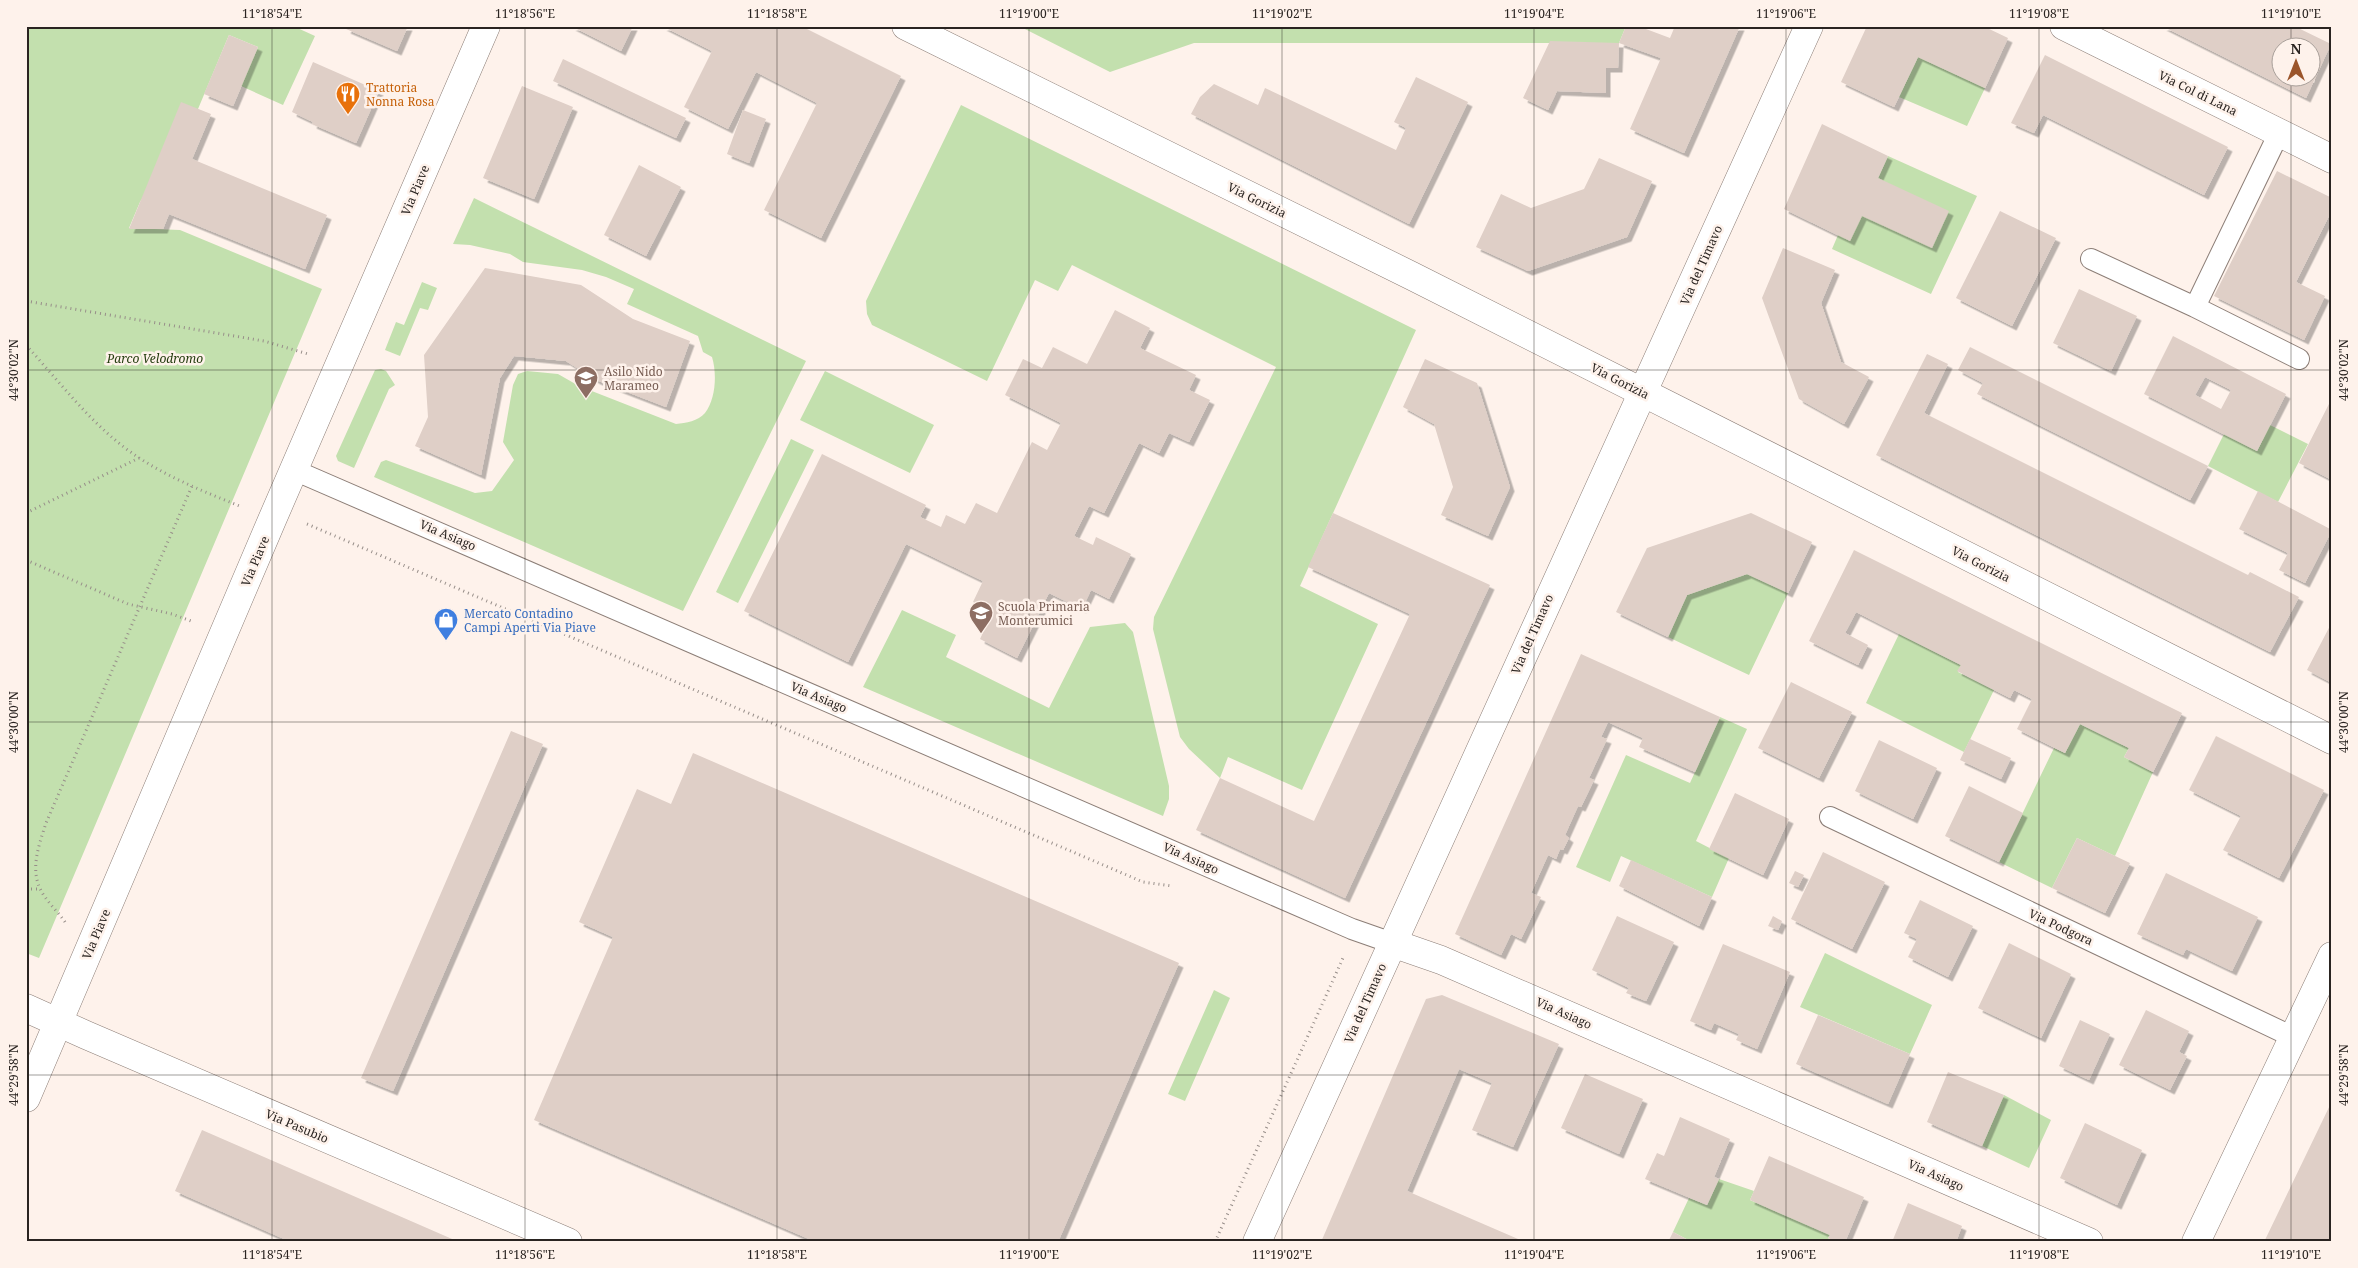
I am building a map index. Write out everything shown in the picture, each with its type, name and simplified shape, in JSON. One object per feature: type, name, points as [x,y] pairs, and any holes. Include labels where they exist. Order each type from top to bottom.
[{"type":"street","name":"Via Piave","points":[[26,1098],[486,26]]},
{"type":"street","name":"Via Gorizia","points":[[906,26],[1412,276],[2332,740]]},
{"type":"street","name":"Via del Timavo","points":[[1257,1242],[1809,26]]},
{"type":"street","name":"Via Col di Lana","points":[[2064,26],[2332,159]]},
{"type":"street","name":"Via Asiago","points":[[1392,943],[1441,960],[2089,1242]]},
{"type":"street","points":[[2196,1242],[2332,956]]},
{"type":"street","name":"Via Pasubio","points":[[26,1008],[568,1242]]},
{"type":"lane","points":[[2194,307],[2280,133]]},
{"type":"lane","points":[[2091,259],[2299,359]]},
{"type":"lane","name":"Via Asiago","points":[[294,470],[1352,929],[1392,943]]},
{"type":"lane","name":"Via Podgora","points":[[1830,818],[2293,1037]]},
{"type":"path","points":[[26,301],[264,342],[311,355]]},
{"type":"path","points":[[26,345],[89,416],[115,440],[139,458],[192,486],[248,509]]},
{"type":"path","points":[[26,513],[139,458]]},
{"type":"path","points":[[68,930],[60,914],[39,888],[35,879],[36,857],[46,822],[192,486]]},
{"type":"path","points":[[302,522],[1134,878],[1152,884]]},
{"type":"path","points":[[26,560],[128,604],[172,614],[194,622]]},
{"type":"path","points":[[26,888],[39,888]]},
{"type":"path","points":[[1215,1242],[1343,958]]},
{"type":"green space","name":"Parco Velodromo","points":[[26,26],[293,26],[315,36],[283,105],[241,86],[258,47],[229,35],[198,109],[140,202],[129,228],[180,230],[322,289],[39,958],[26,953]]},
{"type":"green space","points":[[1019,26],[1626,26],[1619,43],[1194,43],[1110,72]]},
{"type":"green space","points":[[1918,57],[1985,88],[1967,126],[1899,97]]},
{"type":"green space","points":[[961,105],[1416,330],[1300,586],[1378,624],[1302,790],[1228,757],[1220,778],[1189,749],[1180,737],[1153,629],[1154,617],[1276,367],[1072,265],[1058,291],[1035,280],[987,381],[872,325],[867,314],[866,301]]},
{"type":"green space","points":[[1888,156],[1977,196],[1931,294],[1832,249],[1838,235],[1850,240]]},
{"type":"green space","points":[[474,198],[806,361],[683,611],[374,477],[381,462],[386,460],[475,493],[492,491],[514,460],[503,442],[513,385],[518,374],[527,371],[558,374],[579,386],[676,424],[699,418],[709,407],[715,378],[712,357],[703,352],[698,336],[627,304],[634,289],[606,277],[582,270],[523,262],[510,254],[470,245],[453,244]]},
{"type":"green space","points":[[422,282],[437,288],[428,310],[420,308],[400,356],[385,350],[396,322],[404,325]]},
{"type":"green space","points":[[381,369],[386,371],[395,385],[389,389],[354,468],[338,461],[336,456],[375,370]]},
{"type":"green space","points":[[825,371],[934,425],[910,473],[800,420]]},
{"type":"green space","points":[[2270,425],[2308,444],[2278,502],[2208,466],[2224,434],[2257,451]]},
{"type":"green space","points":[[791,439],[814,450],[738,603],[716,592]]},
{"type":"green space","points":[[1747,574],[1788,593],[1749,675],[1668,637],[1687,595]]},
{"type":"green space","points":[[902,610],[956,635],[946,657],[1049,708],[1090,627],[1125,623],[1133,632],[1169,786],[1169,799],[1163,816],[863,687]]},
{"type":"green space","points":[[1899,634],[1961,665],[1958,672],[1994,690],[1964,752],[1866,703]]},
{"type":"green space","points":[[1720,717],[1747,729],[1696,841],[1729,858],[1712,897],[1621,856],[1610,882],[1576,867],[1626,755],[1690,783]]},
{"type":"green space","points":[[2080,724],[2129,748],[2124,757],[2153,772],[2115,856],[2077,838],[2052,888],[1999,862],[2054,748],[2065,753]]},
{"type":"green space","points":[[1825,953],[1932,1005],[1910,1054],[1800,1007]]},
{"type":"green space","points":[[1214,990],[1230,998],[1185,1101],[1168,1094]]},
{"type":"green space","points":[[2004,1095],[2051,1120],[2029,1168],[1982,1146]]},
{"type":"green space","points":[[1719,1179],[1754,1191],[1750,1200],[1830,1235],[1828,1238],[1836,1242],[1692,1242],[1673,1232],[1689,1198],[1707,1205]]},
{"type":"building","points":[[348,26],[408,26],[397,51],[346,29]]},
{"type":"building","points":[[571,26],[633,26],[621,51]]},
{"type":"building","points":[[662,26],[801,26],[901,76],[821,238],[764,210],[817,103],[756,72],[728,129],[684,107],[712,51]]},
{"type":"building","points":[[1626,26],[1638,26],[1670,38],[1675,26],[1740,26],[1684,153],[1630,129],[1661,58],[1619,43]]},
{"type":"building","points":[[1867,26],[1983,26],[2008,38],[1985,88],[1918,57],[1894,107],[1841,82]]},
{"type":"building","points":[[2162,26],[2294,26],[2319,38],[2270,38],[2270,80]]},
{"type":"building","points":[[229,35],[258,47],[233,106],[204,94]]},
{"type":"building","points":[[2320,39],[2331,44],[2320,68]]},
{"type":"building","points":[[1550,41],[1619,43],[1618,68],[1606,68],[1606,93],[1557,91],[1548,110],[1523,98]]},
{"type":"building","points":[[2045,55],[2228,147],[2204,195],[2043,115],[2034,133],[2011,123]]},
{"type":"building","points":[[563,59],[686,118],[676,138],[553,81]]},
{"type":"building","points":[[313,62],[379,91],[356,143],[312,124],[313,122],[292,112]]},
{"type":"building","points":[[1416,77],[1468,102],[1409,224],[1191,114],[1200,97],[1214,84],[1258,105],[1265,88],[1396,150],[1406,128],[1394,122]]},
{"type":"building","points":[[522,86],[573,107],[534,199],[483,178]]},
{"type":"building","points":[[2286,88],[2311,88],[2306,98]]},
{"type":"building","points":[[181,102],[211,114],[192,159],[327,215],[305,269],[169,214],[163,229],[129,229]]},
{"type":"building","points":[[743,110],[766,119],[749,163],[727,154]]},
{"type":"building","points":[[1822,124],[1888,156],[1878,178],[1949,211],[1932,248],[1862,216],[1850,241],[1784,209]]},
{"type":"building","points":[[1599,158],[1652,181],[1627,237],[1528,271],[1476,247],[1501,194],[1531,208],[1584,189]]},
{"type":"building","points":[[639,165],[681,187],[646,256],[604,235]]},
{"type":"building","points":[[2277,171],[2332,198],[2332,210],[2296,282],[2325,296],[2304,340],[2214,296]]},
{"type":"building","points":[[2000,211],[2056,238],[2012,326],[1956,298]]},
{"type":"building","points":[[1783,248],[1835,270],[1821,303],[1841,362],[1869,377],[1844,424],[1799,399],[1762,298]]},
{"type":"building","points":[[485,268],[581,285],[633,319],[690,341],[666,407],[596,380],[566,361],[514,356],[500,378],[481,475],[415,446],[428,417],[424,355]]},
{"type":"building","points":[[2079,289],[2137,316],[2111,371],[2053,343]]},
{"type":"building","points":[[1115,310],[1150,328],[1140,348],[1196,375],[1189,390],[1210,400],[1189,442],[1169,433],[1159,453],[1139,443],[1104,513],[1089,506],[1074,536],[1093,545],[1096,537],[1131,554],[1109,599],[1091,590],[1082,609],[1049,593],[1017,658],[980,639],[993,611],[973,602],[983,581],[906,544],[848,662],[744,611],[822,454],[926,505],[920,517],[941,527],[946,515],[965,524],[976,503],[997,513],[1032,442],[1047,450],[1061,423],[1005,395],[1023,359],[1042,368],[1053,347],[1087,364]]},
{"type":"building","points":[[2173,336],[2286,394],[2257,451],[2144,394]],"holes":[[[2205,377],[2231,390],[2221,409],[2195,395]]]},
{"type":"building","points":[[1970,347],[2208,466],[2190,500],[1977,394],[1983,383],[1958,370]]},
{"type":"building","points":[[1927,354],[1948,364],[1924,413],[2248,575],[2250,572],[2299,597],[2270,652],[1876,455]]},
{"type":"building","points":[[1425,359],[1477,383],[1510,487],[1488,536],[1441,515],[1453,487],[1434,424],[1403,407]]},
{"type":"building","points":[[2332,398],[2332,480],[2299,463]]},
{"type":"building","points":[[2258,491],[2332,530],[2305,583],[2279,570],[2288,553],[2239,529]]},
{"type":"building","points":[[1333,513],[1490,585],[1345,898],[1196,830],[1220,778],[1314,821],[1410,614],[1308,567]]},
{"type":"building","points":[[1751,513],[1812,542],[1788,593],[1747,574],[1687,595],[1668,637],[1616,612],[1647,548]]},
{"type":"building","points":[[1854,550],[2182,713],[2153,772],[2124,757],[2129,748],[2080,724],[2065,753],[2017,729],[2032,699],[2014,690],[2010,698],[1957,671],[1961,665],[1856,612],[1845,633],[1868,645],[1858,665],[1809,641]]},
{"type":"building","points":[[2332,622],[2332,683],[2307,670]]},
{"type":"building","points":[[1581,654],[1720,717],[1695,772],[1639,747],[1643,738],[1608,722],[1601,737],[1607,739],[1589,778],[1594,780],[1581,807],[1578,806],[1565,835],[1569,838],[1563,850],[1560,849],[1556,859],[1548,855],[1531,893],[1541,897],[1521,939],[1511,934],[1501,955],[1455,934]]},
{"type":"building","points":[[1791,682],[1852,712],[1819,778],[1758,748]]},
{"type":"building","points":[[511,731],[543,744],[393,1091],[361,1078]]},
{"type":"building","points":[[2216,736],[2324,790],[2279,878],[2223,850],[2241,816],[2189,790]]},
{"type":"building","points":[[1970,739],[2011,758],[2001,779],[1960,760]]},
{"type":"building","points":[[1879,740],[1937,768],[1913,819],[1855,791]]},
{"type":"building","points":[[693,753],[1179,963],[1058,1242],[816,1242],[534,1120],[613,937],[579,922],[637,789],[671,804]]},
{"type":"building","points":[[1969,786],[2023,813],[1999,862],[1945,836]]},
{"type":"building","points":[[1735,793],[1789,819],[1763,875],[1709,849]]},
{"type":"building","points":[[2077,838],[2130,863],[2105,913],[2052,888]]},
{"type":"building","points":[[1823,852],[1885,882],[1852,949],[1791,919]]},
{"type":"building","points":[[1631,860],[1712,897],[1699,926],[1619,886]]},
{"type":"building","points":[[1795,871],[1804,875],[1798,887],[1789,883]]},
{"type":"building","points":[[2166,873],[2258,917],[2232,971],[2186,949],[2183,955],[2137,934]]},
{"type":"building","points":[[1920,900],[1973,926],[1948,977],[1908,957],[1917,939],[1904,933]]},
{"type":"building","points":[[1617,916],[1674,942],[1646,1001],[1626,993],[1629,988],[1592,970]]},
{"type":"building","points":[[1773,916],[1782,921],[1778,930],[1768,926]]},
{"type":"building","points":[[2009,943],[2071,974],[2041,1038],[1978,1008]]},
{"type":"building","points":[[1723,944],[1790,972],[1757,1049],[1736,1040],[1739,1034],[1714,1023],[1711,1030],[1690,1021]]},
{"type":"building","points":[[1442,995],[1559,1044],[1513,1147],[1472,1130],[1492,1083],[1459,1069],[1407,1191],[1525,1242],[1321,1242],[1426,999]]},
{"type":"building","points":[[2146,1010],[2189,1031],[2179,1052],[2187,1056],[2170,1090],[2119,1065]]},
{"type":"building","points":[[1818,1015],[1910,1054],[1888,1104],[1796,1064]]},
{"type":"building","points":[[2080,1020],[2110,1034],[2089,1080],[2059,1066]]},
{"type":"building","points":[[1948,1072],[2004,1095],[1982,1146],[1927,1122]]},
{"type":"building","points":[[1585,1074],[1643,1099],[1619,1154],[1561,1128]]},
{"type":"building","points":[[2332,1101],[2332,1242],[2264,1242]]},
{"type":"building","points":[[1680,1117],[1730,1139],[1714,1177],[1719,1179],[1707,1205],[1645,1179],[1657,1153],[1664,1156]]},
{"type":"building","points":[[2085,1123],[2142,1150],[2117,1205],[2060,1178]]},
{"type":"building","points":[[202,1130],[459,1242],[291,1242],[175,1191]]},
{"type":"building","points":[[1769,1156],[1864,1197],[1845,1242],[1836,1242],[1828,1238],[1830,1235],[1750,1200]]},
{"type":"building","points":[[1908,1203],[1962,1226],[1956,1242],[1892,1242]]},
{"type":"building","points":[[1673,1232],[1692,1242],[1668,1242]]},
{"type":"place","name":"Trattoria Nonna Rosa","points":[[348,115]]},
{"type":"place","name":"Asilo Nido Marameo","points":[[586,399]]},
{"type":"place","name":"Scuola Primaria Monterumici","points":[[981,634]]},
{"type":"place","name":"Mercato Contadino Campi Aperti Via Piave","points":[[446,641]]}]
